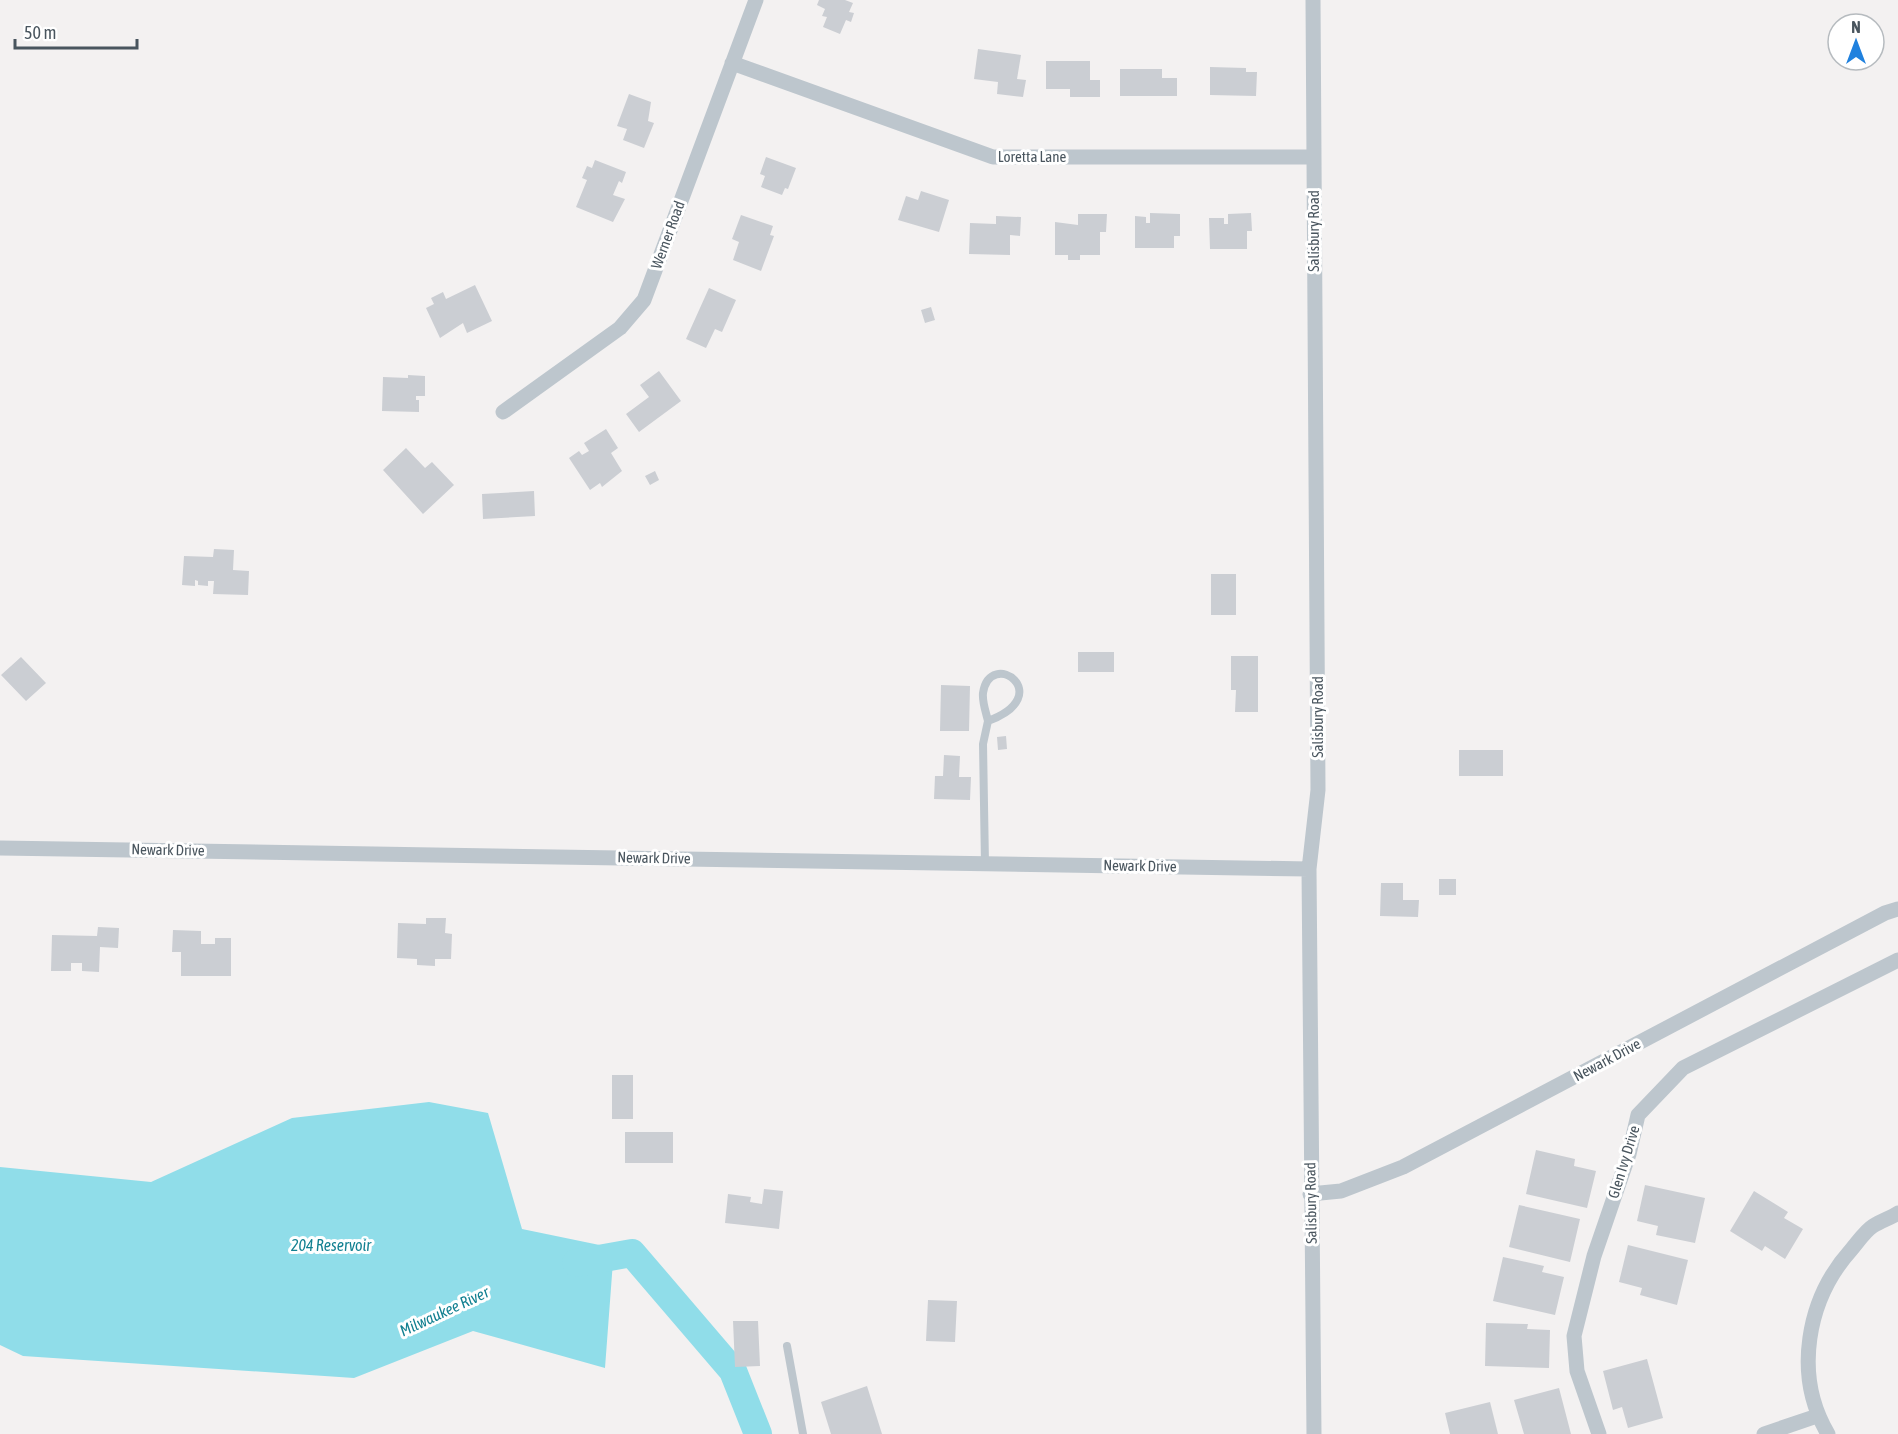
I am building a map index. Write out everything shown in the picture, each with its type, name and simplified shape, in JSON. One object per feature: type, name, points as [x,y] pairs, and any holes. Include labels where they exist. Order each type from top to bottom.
[{"type":"street","name":"Werner Road","points":[[503,412],[620,328],[644,300],[756,0]]},
{"type":"street","name":"Salisbury Road","points":[[1313,0],[1318,790],[1309,869],[1310,1194],[1314,1434]]},
{"type":"street","name":"Loretta Lane","points":[[732,63],[993,157],[1313,157]]},
{"type":"street","name":"Newark Drive","points":[[0,848],[1309,869]]},
{"type":"street","name":"Newark Drive","points":[[1310,1194],[1341,1191],[1403,1167],[1885,913],[1898,909]]},
{"type":"street","name":"Glen Ivy Drive","points":[[1599,1434],[1577,1371],[1574,1336],[1594,1256],[1629,1154],[1638,1114],[1683,1068],[1898,960]]},
{"type":"street","points":[[1828,1434],[1817,1416],[1807,1361],[1815,1307],[1842,1259],[1871,1227],[1898,1214]]},
{"type":"street","points":[[1764,1434],[1817,1416]]},
{"type":"lane","points":[[985,864],[983,744],[987,721],[983,692],[988,682],[996,675],[1008,674],[1020,687],[1019,694],[1014,705],[1003,715],[987,721]]},
{"type":"lane","points":[[787,1346],[803,1434]]},
{"type":"water","name":"204 Reservoir","points":[[429,1102],[488,1113],[522,1229],[614,1248],[605,1368],[473,1331],[354,1378],[23,1356],[0,1345],[0,1167],[151,1182],[292,1118]]},
{"type":"building","points":[[819,0],[845,0],[853,3],[849,12],[854,13],[851,22],[846,20],[840,34],[823,27],[827,17],[822,16],[825,9],[817,5]]},
{"type":"building","points":[[978,49],[1021,55],[1017,79],[1026,80],[1023,97],[997,94],[998,82],[974,79]]},
{"type":"building","points":[[1046,61],[1090,61],[1090,80],[1100,80],[1100,97],[1070,97],[1070,89],[1046,89]]},
{"type":"building","points":[[1210,67],[1246,68],[1246,72],[1257,72],[1256,96],[1210,95]]},
{"type":"building","points":[[1120,69],[1162,69],[1162,78],[1177,78],[1177,96],[1120,96]]},
{"type":"building","points":[[629,94],[651,102],[648,121],[654,123],[644,148],[623,140],[627,129],[617,126]]},
{"type":"building","points":[[766,157],[796,168],[788,189],[785,188],[782,195],[761,187],[765,176],[760,174]]},
{"type":"building","points":[[595,160],[626,172],[622,183],[619,181],[613,195],[625,199],[613,222],[576,207],[587,180],[582,178],[587,166],[592,168]]},
{"type":"building","points":[[921,191],[949,200],[939,232],[898,220],[906,196],[918,200]]},
{"type":"building","points":[[1150,213],[1180,214],[1180,236],[1174,236],[1174,248],[1135,248],[1135,216],[1146,217],[1146,223],[1150,223]]},
{"type":"building","points":[[1251,213],[1252,231],[1247,231],[1247,249],[1210,249],[1209,218],[1224,218],[1224,224],[1228,224],[1228,214]]},
{"type":"building","points":[[1078,214],[1107,214],[1106,232],[1100,232],[1100,255],[1080,255],[1080,260],[1068,260],[1068,255],[1055,255],[1055,222],[1078,225]]},
{"type":"building","points":[[741,215],[773,226],[770,235],[774,236],[761,271],[733,260],[739,242],[732,239]]},
{"type":"building","points":[[996,216],[1021,217],[1020,236],[1010,235],[1010,255],[969,254],[970,223],[996,224]]},
{"type":"building","points":[[475,285],[492,321],[467,333],[463,323],[440,338],[426,308],[434,304],[431,298],[443,292],[446,299]]},
{"type":"building","points":[[709,288],[736,300],[722,332],[715,329],[706,348],[686,339]]},
{"type":"building","points":[[931,307],[935,320],[925,323],[921,310]]},
{"type":"building","points":[[659,371],[681,401],[639,432],[626,414],[649,397],[640,385]]},
{"type":"building","points":[[408,375],[425,376],[425,396],[416,396],[416,400],[419,400],[419,412],[382,411],[383,377],[408,378]]},
{"type":"building","points":[[606,429],[618,448],[611,453],[622,471],[602,487],[600,483],[590,490],[569,458],[579,451],[582,455],[589,451],[584,443]]},
{"type":"building","points":[[406,448],[425,468],[432,462],[454,485],[423,514],[383,470]]},
{"type":"building","points":[[655,471],[659,480],[650,485],[645,476]]},
{"type":"building","points":[[534,491],[535,516],[483,519],[482,494]]},
{"type":"building","points":[[214,549],[234,550],[233,570],[249,571],[248,595],[213,594],[214,581],[208,581],[208,586],[198,585],[198,581],[195,580],[195,586],[182,585],[184,556],[213,557]]},
{"type":"building","points":[[1211,574],[1236,574],[1236,615],[1211,615]]},
{"type":"building","points":[[1078,652],[1114,652],[1114,672],[1078,672]]},
{"type":"building","points":[[1231,656],[1258,656],[1258,712],[1235,712],[1236,690],[1231,690]]},
{"type":"building","points":[[21,657],[46,683],[26,701],[1,675]]},
{"type":"building","points":[[941,685],[970,686],[969,731],[940,731]]},
{"type":"building","points":[[1006,736],[1007,749],[998,750],[997,737]]},
{"type":"building","points":[[1459,750],[1503,750],[1503,776],[1459,776]]},
{"type":"building","points":[[944,755],[960,756],[959,777],[971,777],[970,800],[934,799],[935,776],[943,776]]},
{"type":"building","points":[[1439,879],[1456,879],[1456,895],[1439,895]]},
{"type":"building","points":[[1381,883],[1403,883],[1403,900],[1419,900],[1418,917],[1380,916]]},
{"type":"building","points":[[426,918],[446,918],[445,933],[452,934],[451,959],[435,959],[435,966],[417,965],[417,959],[397,958],[398,923],[426,924]]},
{"type":"building","points":[[98,927],[119,928],[118,948],[100,947],[99,972],[82,971],[82,963],[71,963],[71,971],[51,971],[52,935],[97,936]]},
{"type":"building","points":[[173,930],[201,931],[201,944],[215,944],[215,938],[231,938],[231,976],[181,976],[181,952],[172,952]]},
{"type":"building","points":[[612,1075],[633,1075],[633,1119],[612,1119]]},
{"type":"building","points":[[625,1132],[673,1132],[673,1163],[625,1163]]},
{"type":"building","points":[[1536,1150],[1575,1159],[1574,1166],[1596,1171],[1587,1208],[1526,1194]]},
{"type":"building","points":[[1645,1185],[1705,1198],[1695,1243],[1656,1235],[1658,1226],[1637,1221]]},
{"type":"building","points":[[764,1189],[783,1191],[779,1229],[725,1223],[728,1194],[751,1197],[750,1202],[762,1204]]},
{"type":"building","points":[[1754,1191],[1788,1212],[1784,1218],[1803,1229],[1785,1259],[1765,1246],[1762,1251],[1730,1231]]},
{"type":"building","points":[[1519,1205],[1580,1219],[1570,1262],[1509,1247]]},
{"type":"building","points":[[1628,1245],[1688,1260],[1677,1305],[1640,1295],[1642,1288],[1619,1282]]},
{"type":"building","points":[[1503,1257],[1544,1266],[1542,1272],[1564,1277],[1555,1315],[1493,1301]]},
{"type":"building","points":[[928,1300],[957,1301],[955,1342],[926,1341]]},
{"type":"building","points":[[733,1321],[758,1321],[760,1366],[735,1367]]},
{"type":"building","points":[[1486,1323],[1528,1324],[1527,1329],[1550,1330],[1549,1368],[1485,1366]]},
{"type":"building","points":[[1647,1359],[1663,1418],[1628,1428],[1622,1407],[1613,1410],[1603,1371]]},
{"type":"building","points":[[867,1386],[882,1434],[831,1434],[821,1402]]},
{"type":"building","points":[[1559,1388],[1571,1434],[1524,1434],[1514,1400]]},
{"type":"building","points":[[1490,1402],[1498,1434],[1450,1434],[1445,1413]]},
{"type":"waterway","name":"Milwaukee River","points":[[576,1263],[632,1253],[733,1371],[758,1434]]}]
